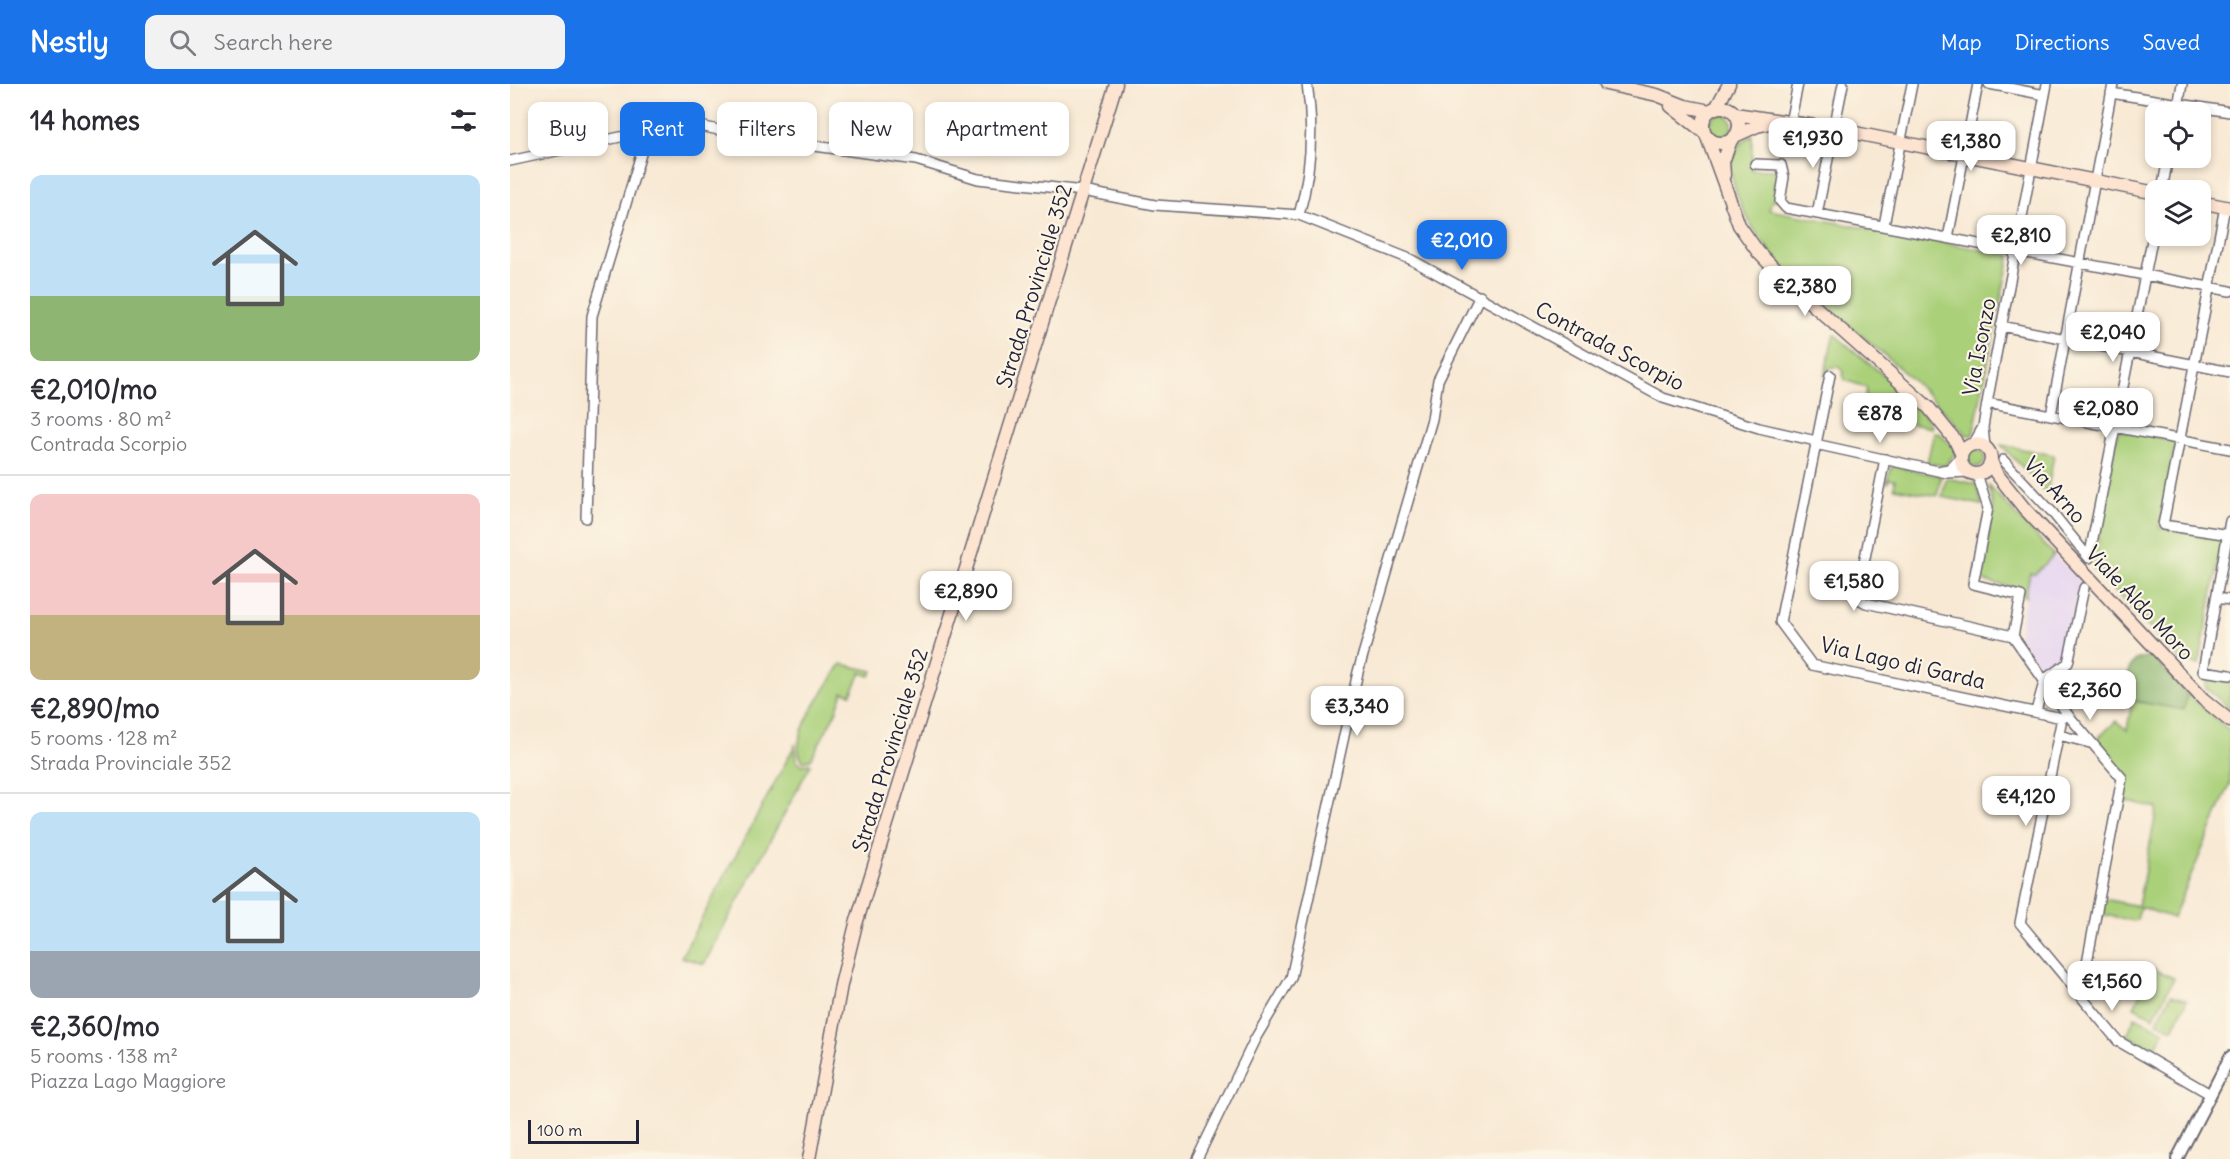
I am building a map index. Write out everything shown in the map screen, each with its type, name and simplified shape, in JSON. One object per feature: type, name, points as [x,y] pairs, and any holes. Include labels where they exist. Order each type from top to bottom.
[{"type":"main road","name":"Strada Provinciale 352","points":[[809,1159],[841,985],[856,924],[1116,84]]},
{"type":"main road","points":[[1606,84],[1657,94],[1685,106],[1713,110],[1724,108],[1733,113],[1835,129],[2145,191]]},
{"type":"main road","name":"Viale Aldo Moro","points":[[1730,84],[1704,120],[1706,134],[1726,194],[1746,236],[1767,263],[1929,408],[1970,449],[1990,453],[1997,461],[1996,473],[2024,508],[2190,685],[2230,721]]},
{"type":"main road","name":"Viale Aldo Moro","points":[[1726,194],[1723,166],[1739,123],[1733,113],[1730,84]]},
{"type":"main road","points":[[1637,90],[1670,106],[1721,143],[1760,125],[1790,123]]},
{"type":"main road","points":[[2211,204],[2227,208]]},
{"type":"main road","name":"Viale Aldo Moro","points":[[1970,449],[1962,467],[1998,485],[2024,508]]},
{"type":"main road","points":[[1976,473],[1989,468],[1997,461]]},
{"type":"street","points":[[1299,215],[1307,187],[1312,117],[1307,84]]},
{"type":"street","points":[[1790,123],[1798,84]]},
{"type":"street","points":[[1817,214],[1844,84]]},
{"type":"street","points":[[1884,225],[1912,84]]},
{"type":"street","points":[[1948,238],[1978,84]]},
{"type":"street","points":[[1989,84],[2045,95]]},
{"type":"street","name":"Via Isonzo","points":[[1970,449],[1983,427],[2047,84]]},
{"type":"street","points":[[2179,102],[2182,84]]},
{"type":"street","points":[[2051,415],[2112,88],[2158,102]]},
{"type":"street","points":[[2211,111],[2230,112]]},
{"type":"street","name":"Contrada Scorpio","points":[[705,126],[757,138],[916,160],[978,179],[1083,191],[1155,205],[1299,215],[1387,248],[1480,296],[1664,398],[1759,428],[1885,459],[1950,473],[1976,473]]},
{"type":"street","name":"Contrada Scorpio","points":[[510,161],[620,137]]},
{"type":"street","points":[[586,518],[592,315],[640,156]]},
{"type":"street","points":[[1755,164],[1781,165],[1784,177],[1780,201],[1783,207],[2230,291]]},
{"type":"street","points":[[2227,208],[2163,525],[2229,535]]},
{"type":"street","name":"Via Arno","points":[[1997,461],[2052,512],[2089,558],[2150,246]]},
{"type":"street","points":[[1197,1159],[1256,1039],[1292,978],[1354,688],[1432,419],[1438,380],[1480,296]]},
{"type":"street","points":[[2001,326],[2230,372]]},
{"type":"street","name":"Via Lago di Garda","points":[[1830,375],[1780,622],[1812,664],[2065,716]]},
{"type":"street","points":[[1987,403],[2230,449]]},
{"type":"street","points":[[1939,471],[1949,469],[1970,449]]},
{"type":"street","points":[[1885,459],[1858,592],[1859,599],[1866,603],[2013,636],[2045,679],[2065,716],[2122,778],[2081,994]]},
{"type":"street","points":[[1976,473],[1988,508],[1973,584],[2021,596],[2013,636]]},
{"type":"street","points":[[2230,521],[2203,671],[2230,675]]},
{"type":"street","points":[[2036,711],[2045,679],[2068,663],[2084,588]]},
{"type":"street","points":[[2216,598],[2230,600]]},
{"type":"street","points":[[2065,716],[2059,735],[2020,923],[2123,1046],[2210,1094]]},
{"type":"street","points":[[2059,735],[2091,743]]},
{"type":"street","points":[[2177,1159],[2230,1058]]},
{"type":"shaded area","points":[[2054,555],[2080,581],[2067,651],[2043,670],[2018,636],[2030,573],[2035,574]]},
{"type":"green space","points":[[1721,114],[1729,117],[1732,125],[1729,133],[1721,136],[1713,133],[1710,125],[1713,117]]},
{"type":"green space","points":[[1752,135],[1752,170],[1774,170],[1780,175],[1776,200],[1772,200],[1769,210],[2010,255],[1973,435],[1967,435],[1909,377],[1798,281],[1759,236],[1744,212],[1731,170],[1735,151]]},
{"type":"green space","points":[[1834,334],[1911,401],[1932,425],[1931,428],[1862,414],[1867,388],[1845,380],[1838,366],[1830,368],[1824,376]]},
{"type":"green space","points":[[2118,430],[2176,441],[2159,528],[2223,538],[2199,665],[2182,662],[2093,568]]},
{"type":"green space","points":[[1934,432],[1939,433],[1955,449],[1955,454],[1945,466],[1927,463]]},
{"type":"green space","points":[[2001,445],[2054,455],[2047,493]]},
{"type":"green space","points":[[1976,449],[1984,454],[1985,458],[1980,466],[1976,467],[1968,462],[1967,458],[1972,450]]},
{"type":"green space","points":[[1892,466],[1941,476],[1937,496],[1894,488],[1895,480],[1889,479],[1888,484],[1887,480]]},
{"type":"green space","points":[[1946,478],[1976,484],[1982,505],[1942,497]]},
{"type":"green space","points":[[1989,486],[2054,555],[2035,574],[2030,573],[2025,597],[2019,589],[1979,580],[1993,508]]},
{"type":"green space","points":[[2151,655],[2187,694],[2184,710],[2124,699],[2129,669],[2136,660]]},
{"type":"green space","points":[[841,664],[873,671],[870,676],[861,673],[851,694],[843,692],[836,712],[811,759],[804,762],[799,753],[799,741],[803,728]]},
{"type":"green space","points":[[2207,677],[2230,681],[2230,709],[2205,687]]},
{"type":"green space","points":[[2187,694],[2230,731],[2230,784],[2173,918],[2140,907],[2137,920],[2134,921],[2100,914],[2103,899],[2138,906],[2157,808],[2123,800],[2128,781],[2096,740],[2116,721],[2127,730],[2132,701],[2184,710]]},
{"type":"green space","points":[[795,745],[797,762],[803,765],[811,764],[704,964],[681,957]]},
{"type":"green space","points":[[2153,969],[2174,978],[2154,1017],[2134,1007]]},
{"type":"green space","points":[[2171,995],[2187,1000],[2173,1029],[2157,1022]]},
{"type":"green space","points":[[2135,1017],[2164,1031],[2155,1049],[2127,1035]]}]
